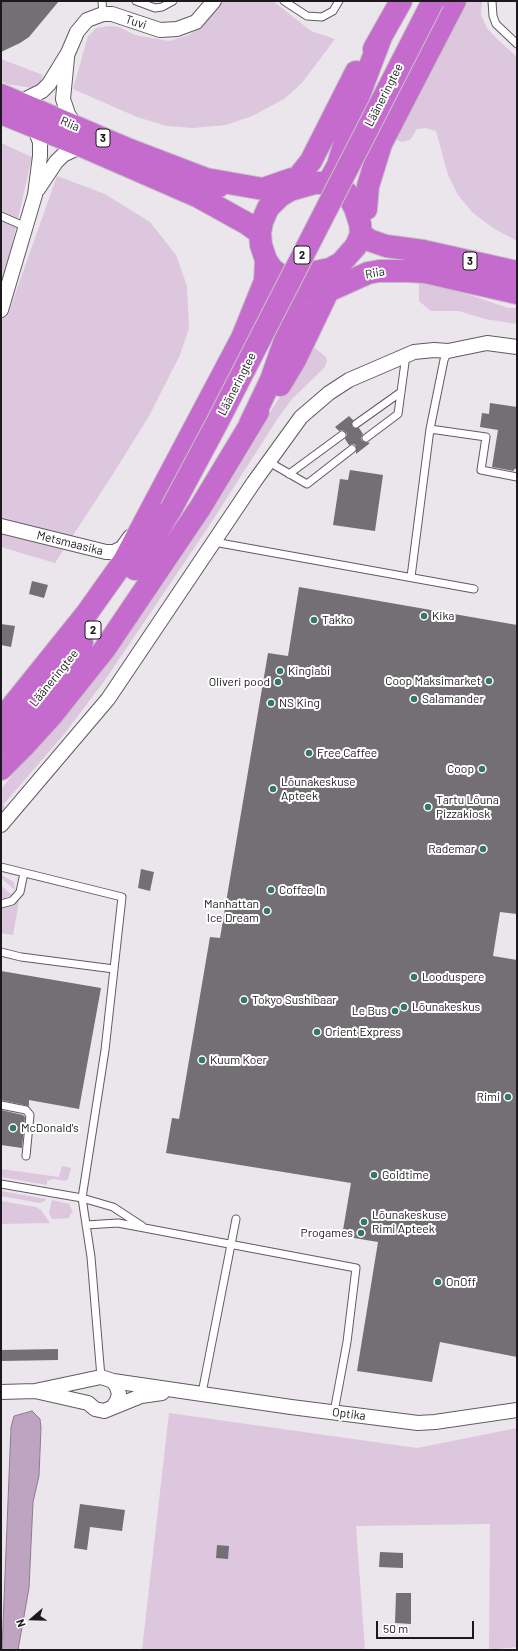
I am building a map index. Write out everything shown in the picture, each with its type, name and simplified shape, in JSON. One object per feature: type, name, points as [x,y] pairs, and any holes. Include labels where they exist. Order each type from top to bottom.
[{"type":"highway","points":[[264,229],[287,204],[300,197],[322,191],[319,178],[311,161],[354,74],[381,37],[401,1]]},
{"type":"highway","name":"Lääneringtee","points":[[1,741],[62,670],[99,621],[143,557],[165,502],[218,421],[433,1]]},
{"type":"highway","points":[[1,769],[53,714],[121,626],[200,508],[290,356],[315,286],[315,272],[330,269],[340,263],[356,246],[367,227],[354,186],[348,181],[319,178],[280,196],[268,208],[260,245],[266,260],[282,277],[315,286],[340,276],[353,268],[363,256],[367,227],[368,186],[381,144],[455,1]]},
{"type":"highway","points":[[319,178],[359,95],[381,37]]},
{"type":"highway","name":"Riia","points":[[7,104],[34,127],[79,136]]},
{"type":"highway","name":"Riia","points":[[7,104],[202,188],[246,223],[264,229]]},
{"type":"highway","name":"Riia","points":[[202,188],[263,189],[319,178]]},
{"type":"highway","name":"Riia","points":[[202,188],[225,189],[250,198],[265,199],[280,196]]},
{"type":"highway","name":"3","points":[[367,227],[380,235],[423,250],[517,272]]},
{"type":"highway","points":[[264,229],[280,262],[315,286]]},
{"type":"highway","points":[[1,720],[87,614],[165,502],[242,338],[265,281],[266,260]]},
{"type":"highway","name":"Riia","points":[[353,268],[374,262],[389,262],[425,272],[517,293]]},
{"type":"highway","name":"Riia","points":[[315,286],[380,271],[425,272]]},
{"type":"highway","points":[[1,778],[23,747]]},
{"type":"street","name":"Tuvi","points":[[7,104],[42,91],[49,84],[68,54],[78,32],[87,20],[102,8],[112,14],[160,30],[177,30],[196,22],[214,1]]},
{"type":"street","name":"Tuvi","points":[[68,54],[63,99],[68,114],[79,136]]},
{"type":"street","points":[[2,306],[35,195],[40,156],[40,142],[34,127]]},
{"type":"street","points":[[35,195],[56,162],[63,156],[79,136]]},
{"type":"street","points":[[1,825],[108,699],[214,542],[301,418],[329,393],[349,380],[406,354],[434,350],[448,351],[487,343],[517,347]]},
{"type":"street","name":"Metsmaasika","points":[[1,526],[106,552],[114,552],[122,548],[165,502]]},
{"type":"street","points":[[88,1403],[85,1395],[87,1386],[93,1380],[107,1379],[117,1387],[119,1394],[113,1407]]},
{"type":"street","name":"Optika","points":[[35,1391],[107,1379],[334,1412],[422,1423],[517,1410]]},
{"type":"street","name":"Optika","points":[[88,1403],[95,1409],[104,1411],[141,1396],[180,1390]]},
{"type":"street","points":[[1,1392],[35,1391],[88,1403]]},
{"type":"lane","points":[[136,1],[155,8],[162,7],[173,1]]},
{"type":"lane","points":[[284,1],[307,16],[322,17],[333,11],[339,1]]},
{"type":"lane","points":[[492,1],[493,16],[496,24],[517,44]]},
{"type":"lane","points":[[1,216],[26,227]]},
{"type":"lane","points":[[411,577],[430,429],[444,360],[448,351]]},
{"type":"lane","points":[[366,438],[398,414],[406,354]]},
{"type":"lane","points":[[356,424],[401,392]]},
{"type":"lane","points":[[430,429],[486,437],[481,470],[517,477]]},
{"type":"lane","points":[[289,474],[342,435]]},
{"type":"lane","points":[[269,462],[307,484],[352,449]]},
{"type":"lane","points":[[214,542],[474,588]]},
{"type":"lane","points":[[1,867],[24,874],[122,897],[105,1050],[82,1198],[107,1379]]},
{"type":"lane","points":[[1,904],[12,901],[17,896],[22,888],[24,874]]},
{"type":"lane","points":[[1,952],[21,957],[114,968]]},
{"type":"lane","points":[[1,1105],[26,1110],[30,1115],[26,1156]]},
{"type":"lane","points":[[1,1184],[82,1198],[112,1207],[147,1230]]},
{"type":"lane","points":[[202,1393],[236,1220]]},
{"type":"lane","points":[[86,1225],[118,1223],[147,1230],[356,1268],[347,1342],[334,1412]]},
{"type":"shaded area","points":[[223,1],[273,1],[311,31],[335,39],[302,83],[284,99],[252,116],[226,125],[193,128],[167,126],[137,117],[73,89],[88,36],[97,28],[109,26],[119,27],[135,35],[169,41],[189,35],[205,23]]},
{"type":"shaded area","points":[[462,1],[482,1],[481,15],[487,28],[517,57],[517,241],[493,228],[473,213],[458,195],[448,175],[436,131],[426,128],[417,129],[410,140],[402,142],[392,138]]},
{"type":"shaded area","points":[[1,59],[43,75],[40,85],[33,88],[7,84],[1,81]]},
{"type":"shaded area","points":[[1,143],[32,157],[4,280],[1,284]]},
{"type":"shaded area","points":[[57,176],[105,194],[150,222],[176,255],[187,286],[189,328],[180,355],[149,416],[55,563],[1,547],[1,316],[7,317]]},
{"type":"shaded area","points":[[419,281],[456,290],[508,308],[517,308],[517,324],[485,319],[459,311],[431,311],[419,301]]},
{"type":"shaded area","points":[[312,346],[325,356],[327,360],[325,367],[292,399],[278,418],[207,529],[105,680],[65,733],[3,805],[7,809],[1,815],[1,789],[21,764],[257,433]]},
{"type":"shaded area","points":[[1,875],[14,882],[15,890],[1,878]]},
{"type":"shaded area","points":[[1,886],[12,895],[1,900]]},
{"type":"shaded area","points":[[19,901],[13,935],[1,933],[1,908]]},
{"type":"shaded area","points":[[62,1166],[71,1168],[68,1179],[65,1181],[53,1179],[47,1181],[47,1185],[1,1177],[1,1169],[59,1177]]},
{"type":"shaded area","points":[[1,1191],[46,1199],[40,1203],[1,1196]]},
{"type":"shaded area","points":[[52,1200],[69,1204],[73,1213],[71,1213],[69,1218],[52,1219],[49,1213]]},
{"type":"shaded area","points":[[1,1201],[36,1207],[41,1210],[50,1223],[1,1224]]},
{"type":"shaded area","points":[[32,1411],[40,1419],[41,1428],[39,1476],[33,1502],[29,1588],[18,1650],[2,1650],[11,1427],[14,1416]]},
{"type":"shaded area","points":[[169,1413],[417,1448],[517,1428],[517,1647],[489,1650],[490,1524],[356,1526],[365,1650],[142,1650]]},
{"type":"building","points":[[1,1],[59,1],[29,37],[1,52]]},
{"type":"building","points":[[490,403],[517,407],[517,469],[514,469],[514,471],[492,467],[498,430],[480,427],[482,413],[489,414]]},
{"type":"building","points":[[349,416],[353,420],[352,427],[359,428],[363,434],[361,438],[362,441],[370,443],[356,454],[356,446],[354,444],[349,445],[345,439],[347,435],[346,432],[342,430],[339,431],[335,427]]},
{"type":"building","points":[[350,470],[383,475],[375,531],[333,525],[340,479],[348,480]]},
{"type":"building","points":[[32,581],[48,585],[44,598],[29,594]]},
{"type":"building","points":[[299,587],[517,625],[517,914],[500,912],[493,956],[517,960],[517,1357],[440,1342],[432,1382],[357,1371],[378,1242],[342,1236],[351,1183],[166,1153],[172,1118],[179,1119],[210,937],[220,938],[268,653],[288,656]]},
{"type":"building","points":[[1,624],[15,626],[11,647],[1,645]]},
{"type":"building","points":[[141,869],[154,872],[150,891],[138,888]]},
{"type":"building","points":[[1,971],[101,988],[79,1109],[29,1100],[29,1106],[1,1100]]},
{"type":"building","name":"McDonald's","points":[[1,1110],[23,1115],[25,1117],[22,1148],[1,1145]]},
{"type":"building","points":[[58,1349],[58,1360],[1,1361],[1,1350]]},
{"type":"building","points":[[80,1504],[125,1510],[122,1531],[90,1527],[87,1550],[74,1548]]},
{"type":"building","points":[[217,1545],[229,1546],[228,1559],[216,1558]]},
{"type":"building","points":[[380,1552],[403,1553],[403,1568],[379,1567]]},
{"type":"building","points":[[396,1593],[411,1593],[411,1624],[395,1623]]},
{"type":"place","name":"Kika","points":[[424,616]]},
{"type":"place","name":"Takko","points":[[314,620]]},
{"type":"place","name":"Kingiabi","points":[[280,671]]},
{"type":"place","name":"Coop Maksimarket","points":[[489,681]]},
{"type":"place","name":"Oliveri pood","points":[[278,682]]},
{"type":"place","name":"Salamander","points":[[414,699]]},
{"type":"place","name":"NS King","points":[[271,703]]},
{"type":"place","name":"Free Caffee","points":[[309,753]]},
{"type":"place","name":"Coop","points":[[482,769]]},
{"type":"place","name":"Lõunakeskuse Apteek","points":[[273,789]]},
{"type":"place","name":"Tartu Lõuna Pizzakiosk","points":[[428,807]]},
{"type":"place","name":"Rademar","points":[[483,849]]},
{"type":"place","name":"Coffee In","points":[[271,890]]},
{"type":"place","name":"Manhattan Ice Dream","points":[[267,911]]},
{"type":"place","name":"Looduspere","points":[[414,977]]},
{"type":"place","name":"Tokyo Sushibaar","points":[[244,1000]]},
{"type":"place","name":"Lõunakeskus","points":[[404,1007]]},
{"type":"place","name":"Le Bus","points":[[395,1011]]},
{"type":"place","name":"Orient Express","points":[[317,1032]]},
{"type":"place","name":"Kuum Koer","points":[[202,1060]]},
{"type":"place","name":"Rimi","points":[[508,1097]]},
{"type":"place","name":"McDonald's","points":[[13,1128]]},
{"type":"place","name":"Goldtime","points":[[374,1175]]},
{"type":"place","name":"Lõunakeskuse Rimi Apteek","points":[[364,1222]]},
{"type":"place","name":"Progames","points":[[361,1233]]},
{"type":"place","name":"OnOff","points":[[438,1282]]}]
